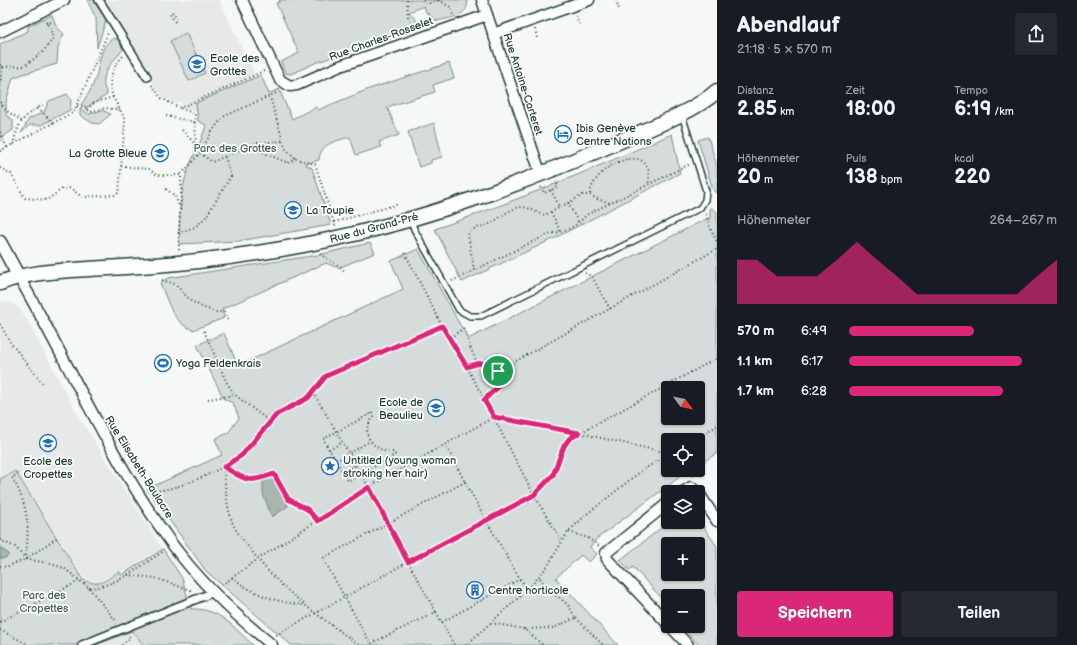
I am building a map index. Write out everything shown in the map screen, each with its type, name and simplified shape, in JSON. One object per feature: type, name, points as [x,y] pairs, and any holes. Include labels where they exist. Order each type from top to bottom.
[{"type":"main road","name":"Rue du Grand-Pré","points":[[0,283],[43,272],[186,262],[261,252],[350,236],[541,180],[682,113],[714,96]]},
{"type":"street","points":[[0,32],[64,0]]},
{"type":"street","points":[[99,0],[147,78]]},
{"type":"street","name":"Rue Charles-Rosselet","points":[[242,0],[280,80],[290,86],[297,85],[340,66],[487,15]]},
{"type":"street","name":"Rue Antoine-Carteret","points":[[482,0],[541,180]]},
{"type":"street","points":[[493,34],[589,0]]},
{"type":"street","points":[[1,247],[19,277]]},
{"type":"street","name":"Rue Elisabeth-Baulacre","points":[[19,277],[90,412],[139,494],[173,545],[217,589],[273,640]]},
{"type":"street","points":[[705,503],[717,521]]},
{"type":"street","points":[[661,509],[609,549],[606,553],[607,559],[661,617]]},
{"type":"street","points":[[82,645],[201,599],[217,589]]},
{"type":"street","points":[[677,633],[688,645]]},
{"type":"lane","points":[[410,219],[419,238],[460,310],[470,316],[481,316],[700,208],[706,191],[682,113]]},
{"type":"path","points":[[407,0],[408,16],[413,31]]},
{"type":"path","points":[[423,0],[427,4],[439,0],[450,6],[455,18]]},
{"type":"path","points":[[616,0],[619,9]]},
{"type":"path","points":[[174,22],[170,14],[173,12],[177,18]]},
{"type":"path","points":[[574,13],[578,24]]},
{"type":"path","points":[[0,65],[3,67],[24,66],[42,52],[53,39],[52,33],[44,17]]},
{"type":"path","points":[[46,23],[52,22]]},
{"type":"path","points":[[0,151],[70,116],[74,112],[106,36],[114,26]]},
{"type":"path","points":[[534,27],[538,38]]},
{"type":"path","points":[[0,168],[11,174],[25,198],[44,201],[62,189],[70,188],[82,197],[116,195],[119,192],[125,121],[121,110],[113,97],[110,77],[116,64],[130,50]]},
{"type":"path","points":[[0,83],[3,67]]},
{"type":"path","points":[[180,108],[267,70]]},
{"type":"path","points":[[147,78],[161,98],[195,114],[195,144],[182,130]]},
{"type":"path","points":[[179,250],[178,233],[181,175],[200,153],[211,133],[223,117],[276,94]]},
{"type":"path","points":[[87,109],[94,104],[113,97]]},
{"type":"path","points":[[270,97],[286,149],[296,159],[315,164],[336,228]]},
{"type":"path","points":[[0,102],[7,111],[22,121]]},
{"type":"path","points":[[13,145],[17,128],[26,114],[43,105]]},
{"type":"path","points":[[77,106],[87,109],[90,112],[105,108],[121,110]]},
{"type":"path","points":[[38,108],[54,124]]},
{"type":"path","points":[[166,116],[195,122]]},
{"type":"path","points":[[0,132],[7,148]]},
{"type":"path","points":[[200,153],[212,162],[256,143],[283,140]]},
{"type":"path","points":[[248,146],[288,163],[296,159]]},
{"type":"path","points":[[178,233],[195,227],[206,217],[231,176],[225,157]]},
{"type":"path","points":[[590,195],[591,186],[606,169],[626,158],[634,158],[642,161],[648,168],[650,176],[648,185]]},
{"type":"path","points":[[450,282],[551,233],[561,233],[579,224],[586,215],[693,163]]},
{"type":"path","points":[[120,166],[149,168],[157,175],[181,175]]},
{"type":"path","points":[[541,180],[544,193],[558,187],[556,180]]},
{"type":"path","points":[[166,189],[174,196],[180,209]]},
{"type":"path","points":[[551,190],[560,208]]},
{"type":"path","points":[[474,270],[468,232],[489,224],[516,208],[523,207],[533,210],[538,215],[545,215],[583,195],[590,195],[610,203]]},
{"type":"path","points":[[568,203],[579,224]]},
{"type":"path","points":[[334,222],[399,204]]},
{"type":"path","points":[[390,206],[392,213]]},
{"type":"path","points":[[551,212],[561,233]]},
{"type":"path","points":[[498,371],[717,249]]},
{"type":"path","points":[[318,252],[342,267],[344,271]]},
{"type":"path","points":[[404,254],[442,326],[467,367],[494,417],[534,495],[562,542]]},
{"type":"path","points":[[579,269],[592,277],[610,309]]},
{"type":"path","points":[[162,280],[175,284],[191,301],[202,307],[216,312],[224,312],[228,321]]},
{"type":"path","points":[[0,324],[10,342],[43,384]]},
{"type":"path","points":[[139,494],[166,490],[224,467],[242,455],[253,444],[269,421],[289,406],[308,398],[326,376],[442,326]]},
{"type":"path","points":[[450,338],[465,328],[470,347],[477,363]]},
{"type":"path","points":[[204,331],[227,384],[235,395],[269,421]]},
{"type":"path","points":[[273,640],[315,613],[534,495],[553,475],[564,446],[569,439],[717,358]]},
{"type":"path","points":[[467,367],[477,363],[486,363],[498,371]]},
{"type":"path","points":[[484,400],[498,387],[498,371]]},
{"type":"path","points":[[313,392],[360,475],[369,487],[454,645]]},
{"type":"path","points":[[208,399],[235,395]]},
{"type":"path","points":[[372,413],[374,417],[370,423],[368,431],[370,441],[379,450],[394,452],[395,455],[348,481],[323,439],[372,413]]},
{"type":"path","points":[[217,589],[258,559],[369,487],[494,417],[579,433],[661,451]]},
{"type":"path","points":[[704,433],[717,426]]},
{"type":"path","points":[[336,461],[370,441]]},
{"type":"path","points":[[329,450],[342,442]]},
{"type":"path","points":[[445,444],[486,520],[520,579],[528,589]]},
{"type":"path","points":[[466,645],[528,589],[547,567],[568,532],[608,496],[661,458]]},
{"type":"path","points":[[343,472],[355,465]]},
{"type":"path","points":[[224,467],[243,478],[254,481],[274,474],[288,499],[307,509],[318,521]]},
{"type":"path","points":[[224,467],[225,491],[234,524],[258,559],[280,585],[304,605],[359,645]]},
{"type":"path","points":[[18,474],[12,477],[22,494],[29,525],[26,558]]},
{"type":"path","points":[[436,612],[372,643],[366,638],[323,558],[465,482]]},
{"type":"path","points":[[568,532],[588,538],[596,545],[609,549]]},
{"type":"path","points":[[0,566],[6,567],[26,558],[58,537]]},
{"type":"path","points":[[0,540],[15,547],[26,558],[64,568],[88,588],[130,638],[122,645]]},
{"type":"path","points":[[88,588],[100,587],[127,575],[165,550]]},
{"type":"path","points":[[127,575],[155,578],[193,591],[201,599]]},
{"type":"path","points":[[539,576],[549,592],[560,598],[568,605],[576,618],[603,645]]},
{"type":"path","points":[[232,577],[243,587],[287,604],[304,605]]},
{"type":"path","points":[[442,622],[520,579]]},
{"type":"path","points":[[0,622],[79,581]]},
{"type":"path","points":[[491,623],[524,629],[552,628],[576,618]]},
{"type":"path","points":[[524,629],[543,645]]},
{"type":"path","points":[[0,630],[29,645]]},
{"type":"shaded area","name":"Ecole des Grottes","points":[[106,0],[219,0],[256,77],[196,103],[196,112],[188,110],[180,102],[174,103],[162,97],[113,16]]},
{"type":"shaded area","name":"Ecole des Cropettes","points":[[0,302],[13,303],[23,313],[79,417],[162,548],[121,573],[119,570],[102,581],[92,582],[84,578],[15,470],[0,478]]},
{"type":"shaded area","points":[[273,477],[288,506],[272,517],[263,494],[263,480]]},
{"type":"shaded area","points":[[0,548],[9,554],[6,558],[0,558]]},
{"type":"shaded area","points":[[132,631],[144,645],[96,645]]},
{"type":"green space","points":[[87,0],[93,0],[106,20],[97,48],[96,18]]},
{"type":"green space","points":[[279,0],[467,0],[467,5],[466,10],[462,13],[437,21],[426,12],[424,6],[409,12],[421,26],[315,63],[291,74],[285,73],[281,62],[299,53],[276,3],[280,2]]},
{"type":"green space","points":[[52,15],[56,26],[64,34],[58,47],[57,64],[13,78],[6,102],[6,115],[13,120],[13,130],[1,138],[0,141],[0,44],[28,31],[28,26]]},
{"type":"green space","points":[[186,33],[205,73],[189,81],[170,41]]},
{"type":"green space","points":[[114,38],[118,39],[123,49],[107,70],[105,75],[104,86],[107,95],[87,107],[81,105],[94,83],[105,45]]},
{"type":"green space","name":"Parc des Grottes","points":[[449,63],[454,78],[433,85],[435,92],[387,107],[399,135],[379,142],[381,147],[356,155],[350,137],[339,140],[326,146],[322,150],[319,160],[305,164],[312,168],[331,225],[239,241],[179,244],[180,212],[183,187],[187,172],[206,125],[198,121],[196,103],[261,75],[269,94],[279,89],[292,119],[316,107],[318,110],[369,89]]},
{"type":"green space","points":[[67,94],[71,100],[70,110],[41,125],[30,125],[21,133],[29,119],[44,112],[49,101]]},
{"type":"green space","points":[[80,109],[89,114],[102,110],[111,114],[99,124],[92,123],[80,115]]},
{"type":"green space","points":[[434,123],[442,157],[431,160],[431,163],[419,167],[408,132]]},
{"type":"green space","points":[[672,134],[680,173],[553,239],[462,282],[435,229],[555,184]]},
{"type":"green space","points":[[708,137],[717,166],[717,194],[713,190],[698,140]]},
{"type":"green space","points":[[710,207],[717,212],[717,453],[705,461],[705,433],[661,433],[661,477],[680,477],[669,485],[661,485],[661,491],[595,540],[590,547],[597,554],[589,562],[581,555],[556,578],[618,645],[291,645],[206,571],[147,489],[222,455],[215,439],[228,433],[239,418],[233,403],[224,399],[197,345],[224,333],[238,366],[403,289],[391,261],[418,249],[468,339],[704,220],[710,219]]},
{"type":"green space","points":[[370,243],[375,253],[338,268],[326,263],[222,309],[224,318],[193,330],[186,327],[176,317],[169,305],[160,283],[168,278],[318,255]]},
{"type":"green space","name":"Parc des Cropettes","points":[[15,471],[83,580],[98,583],[106,580],[119,571],[121,575],[163,549],[182,578],[191,609],[218,615],[232,625],[253,645],[144,645],[132,631],[96,645],[0,645],[0,479]]},
{"type":"green space","points":[[661,528],[705,529],[717,546],[717,645],[699,645],[688,633],[705,633],[705,589],[661,589],[661,598],[633,567],[629,570],[620,560]]},
{"type":"place","name":"Ecole des Grottes","points":[[197,64]]},
{"type":"place","name":"Ibis Genève Centre Nations","points":[[563,134]]},
{"type":"place","name":"La Grotte Bleue","points":[[160,153]]},
{"type":"place","name":"La Toupie","points":[[293,210]]},
{"type":"place","name":"Yoga Feldenkrais","points":[[163,363]]},
{"type":"place","name":"Ecole de Beaulieu","points":[[436,408]]},
{"type":"place","name":"Ecole des Cropettes","points":[[48,443]]},
{"type":"place","name":"Untitled (young woman stroking her hair)","points":[[330,466]]},
{"type":"place","name":"Centre horticole","points":[[475,590]]},
{"type":"route","points":[[442,326],[459,351],[467,367],[477,363],[486,363],[498,371],[498,387],[484,400],[494,417],[579,433],[569,439],[564,446],[553,475],[534,495],[408,562],[369,487],[318,521],[307,509],[288,499],[274,474],[254,481],[243,478],[224,467],[242,455],[253,444],[269,421],[277,414],[289,406],[308,398],[326,376],[442,326]]}]
